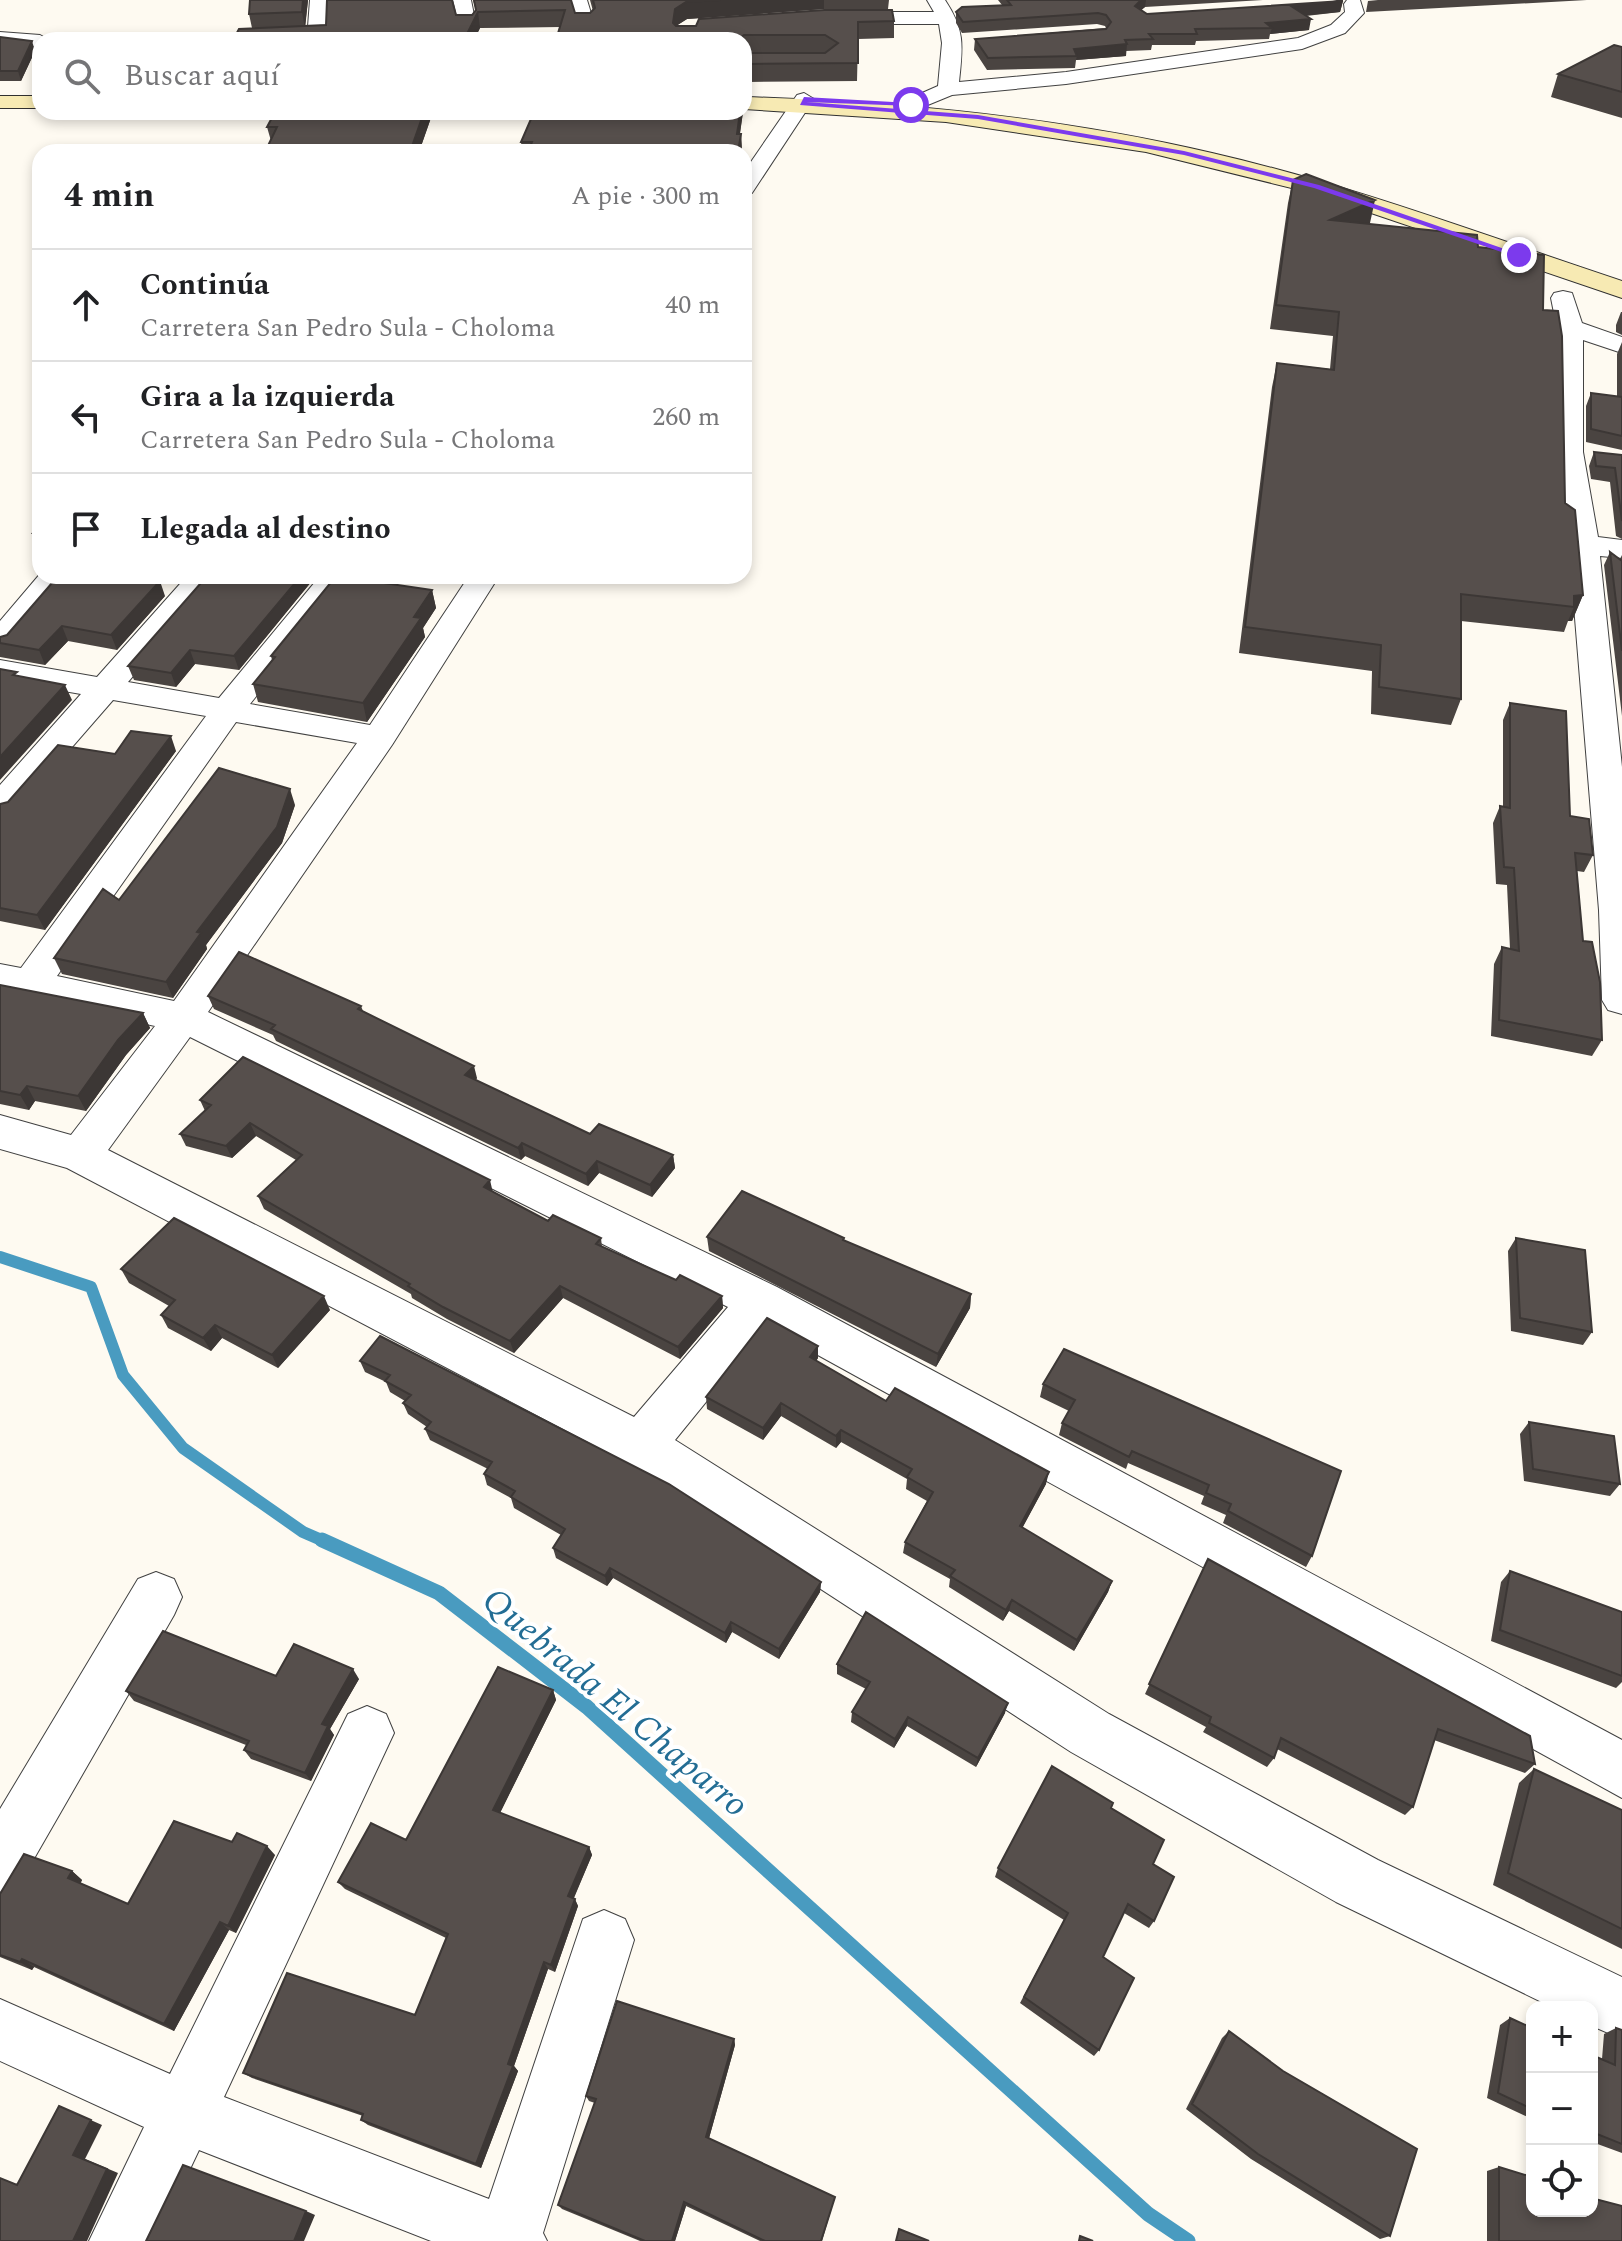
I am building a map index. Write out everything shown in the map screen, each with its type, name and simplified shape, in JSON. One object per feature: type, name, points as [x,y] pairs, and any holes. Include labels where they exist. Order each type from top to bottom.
[{"type":"main road","points":[[0,96],[32,96]]},
{"type":"main road","points":[[752,100],[911,105],[1084,127],[1274,167],[1622,283]]},
{"type":"main road","points":[[803,101],[978,117],[1184,153],[1316,187],[1622,290]]},
{"type":"main road","points":[[0,102],[32,102]]},
{"type":"street","points":[[318,32],[319,0]]},
{"type":"street","points":[[462,0],[467,25]]},
{"type":"street","points":[[578,0],[585,23]]},
{"type":"street","points":[[936,0],[962,42],[948,89]]},
{"type":"street","points":[[911,105],[948,89],[1066,78],[1302,43],[1338,29],[1355,13],[1346,5],[1374,2]]},
{"type":"street","points":[[824,18],[949,18]]},
{"type":"street","points":[[0,38],[32,40]]},
{"type":"street","points":[[948,89],[983,112]]},
{"type":"street","points":[[752,176],[803,101]]},
{"type":"street","points":[[1622,345],[1567,313],[1582,454],[1584,545],[1607,648],[1622,1000]]},
{"type":"street","points":[[1584,545],[1622,549]]},
{"type":"street","points":[[0,641],[48,584]]},
{"type":"street","points":[[0,807],[197,584]]},
{"type":"street","points":[[330,584],[15,982],[186,1018],[761,1301],[1622,1770]]},
{"type":"street","points":[[80,1155],[186,1018],[380,737],[479,584]]},
{"type":"street","points":[[0,670],[380,737]]},
{"type":"street","points":[[0,1132],[80,1155],[641,1445],[1090,1733],[1357,1881],[1622,2009]]},
{"type":"street","points":[[641,1445],[761,1301]]},
{"type":"street","points":[[0,1863],[156,1597]]},
{"type":"street","points":[[122,2241],[367,1733]]},
{"type":"street","points":[[0,2030],[185,2113],[510,2240],[604,1940]]},
{"type":"building","points":[[250,0],[303,0],[302,12],[249,14]]},
{"type":"building","points":[[327,0],[452,0],[456,15],[472,15],[476,10],[474,0],[571,0],[575,13],[590,13],[595,8],[593,0],[720,0],[686,2],[675,9],[673,23],[676,26],[696,26],[699,19],[824,10],[892,10],[894,21],[858,22],[858,63],[752,64],[752,53],[825,53],[838,43],[825,35],[558,32],[565,10],[478,12],[468,32],[237,32],[239,29],[326,25]]},
{"type":"building","points":[[1007,0],[1141,0],[1135,6],[1147,14],[1343,1],[1291,6],[1311,19],[1266,23],[1272,28],[1195,29],[1197,34],[1149,34],[1153,39],[1125,40],[1127,44],[1074,49],[1077,56],[988,58],[975,39],[1106,29],[1111,22],[1106,15],[1098,13],[963,22],[956,12],[962,7],[1011,5]]},
{"type":"building","points":[[0,37],[32,41],[18,71],[0,71]]},
{"type":"building","points":[[1614,45],[1622,47],[1622,92],[1558,74]]},
{"type":"building","points":[[271,120],[421,120],[413,144],[269,144],[277,127],[267,127]]},
{"type":"building","points":[[531,120],[739,120],[737,134],[741,134],[739,144],[521,142]]},
{"type":"building","points":[[1306,174],[1375,200],[1330,220],[1477,235],[1478,247],[1544,255],[1543,310],[1558,311],[1562,336],[1565,503],[1575,510],[1583,595],[1574,596],[1574,607],[1461,594],[1461,699],[1379,687],[1381,645],[1245,627],[1277,363],[1334,370],[1339,312],[1276,305],[1293,180]]},
{"type":"building","points":[[1591,393],[1622,397],[1622,436],[1591,429]]},
{"type":"building","points":[[1594,452],[1622,455],[1622,521],[1615,468],[1596,466]]},
{"type":"building","points":[[1610,552],[1622,561],[1622,651]]},
{"type":"building","points":[[51,584],[157,584],[111,635],[62,626],[39,650],[0,643],[0,637],[7,635]]},
{"type":"building","points":[[200,584],[294,584],[234,656],[190,650],[171,673],[128,666]]},
{"type":"building","points":[[330,584],[391,584],[432,590],[414,617],[421,618],[363,703],[253,684],[275,657],[271,656]]},
{"type":"building","points":[[0,669],[17,672],[13,675],[65,685],[0,757]]},
{"type":"building","points":[[1510,703],[1566,711],[1570,816],[1589,819],[1593,855],[1575,853],[1583,941],[1592,942],[1600,982],[1602,1040],[1499,1020],[1502,947],[1519,951],[1514,868],[1504,867],[1500,806],[1510,808]]},
{"type":"building","points":[[131,731],[171,736],[37,915],[0,908],[0,804],[8,802],[58,745],[115,754]]},
{"type":"building","points":[[219,768],[290,789],[277,827],[197,932],[201,933],[166,982],[54,958],[103,889],[119,900]]},
{"type":"building","points":[[239,952],[361,1006],[358,1009],[474,1066],[465,1075],[590,1134],[599,1124],[673,1155],[650,1185],[597,1161],[586,1174],[522,1143],[518,1148],[271,1029],[275,1025],[208,996]]},
{"type":"building","points":[[0,985],[143,1013],[118,1040],[78,1096],[27,1086],[20,1095],[0,1091]]},
{"type":"building","points":[[243,1057],[490,1180],[484,1187],[548,1221],[553,1215],[601,1238],[596,1244],[676,1280],[680,1275],[722,1296],[678,1347],[560,1286],[510,1341],[443,1307],[408,1286],[410,1284],[258,1196],[302,1155],[250,1123],[226,1146],[180,1134],[211,1105],[200,1100]]},
{"type":"building","points":[[742,1191],[843,1240],[971,1294],[938,1354],[707,1237]]},
{"type":"building","points":[[174,1218],[324,1296],[272,1355],[215,1325],[203,1338],[161,1315],[175,1300],[121,1269]]},
{"type":"building","points":[[1516,1238],[1585,1250],[1592,1332],[1520,1318]]},
{"type":"building","points":[[767,1318],[818,1346],[810,1357],[886,1401],[895,1388],[1049,1472],[1020,1526],[1112,1581],[1077,1640],[1012,1600],[1006,1610],[950,1576],[955,1570],[905,1542],[933,1492],[907,1477],[912,1469],[841,1430],[836,1436],[781,1403],[763,1428],[706,1397]]},
{"type":"building","points":[[380,1336],[669,1484],[821,1582],[779,1649],[731,1622],[725,1633],[610,1568],[605,1576],[553,1548],[565,1529],[511,1497],[515,1491],[484,1474],[492,1462],[425,1429],[431,1422],[403,1403],[411,1395],[385,1381],[390,1375],[360,1361]]},
{"type":"building","points":[[1064,1349],[1341,1471],[1312,1556],[1228,1511],[1231,1504],[1206,1493],[1209,1485],[1132,1451],[1129,1457],[1062,1423],[1075,1400],[1043,1384]]},
{"type":"building","points":[[1529,1422],[1614,1436],[1620,1484],[1533,1469]]},
{"type":"building","points":[[1208,1559],[1530,1736],[1535,1764],[1438,1729],[1413,1807],[1281,1738],[1274,1758],[1209,1723],[1211,1717],[1149,1684]]},
{"type":"building","points":[[1510,1571],[1622,1612],[1622,1676],[1500,1630]]},
{"type":"building","points":[[866,1612],[1008,1703],[978,1758],[908,1717],[895,1739],[852,1712],[870,1682],[837,1664]]},
{"type":"building","points":[[163,1631],[276,1676],[294,1644],[353,1669],[322,1724],[328,1726],[305,1773],[244,1750],[249,1741],[126,1691]]},
{"type":"building","points":[[498,1667],[553,1690],[493,1810],[589,1847],[568,1896],[575,1899],[551,1965],[544,1962],[508,2064],[513,2066],[476,2164],[361,2120],[363,2114],[243,2073],[287,1973],[415,2015],[448,1934],[338,1882],[371,1823],[406,1840]]},
{"type":"building","points":[[1052,1766],[1113,1803],[1111,1808],[1164,1840],[1153,1864],[1174,1877],[1154,1921],[1128,1904],[1103,1957],[1134,1978],[1099,2050],[1024,1997],[1068,1913],[998,1868]]},
{"type":"building","points":[[1534,1769],[1622,1810],[1622,1929],[1508,1873]]},
{"type":"building","points":[[174,1821],[232,1842],[237,1833],[267,1846],[228,1926],[220,1922],[164,2024],[22,1959],[20,1962],[0,1955],[0,1894],[24,1854],[72,1871],[68,1878],[128,1904]]},
{"type":"building","points":[[617,2001],[734,2039],[706,2137],[835,2197],[821,2241],[765,2241],[684,2202],[672,2241],[645,2241],[558,2205],[596,2099],[586,2096]]},
{"type":"building","points":[[1510,2018],[1526,2025],[1526,2106],[1498,2093]]},
{"type":"building","points":[[1616,2028],[1622,2030],[1622,2144],[1598,2134],[1598,2058],[1615,2065]]},
{"type":"building","points":[[1229,2031],[1283,2071],[1417,2149],[1390,2236],[1258,2154],[1192,2104]]},
{"type":"building","points":[[59,2106],[91,2120],[73,2155],[107,2169],[73,2241],[0,2241],[0,2178],[17,2185]]},
{"type":"building","points":[[183,2165],[306,2211],[294,2241],[146,2241]]},
{"type":"building","points":[[1499,2167],[1526,2175],[1526,2217],[1598,2217],[1598,2200],[1622,2206],[1622,2241],[1499,2241]]},
{"type":"building","points":[[899,2229],[929,2241],[896,2241]]},
{"type":"waterway","name":"Quebrada El Chaparro","points":[[0,1257],[91,1287],[123,1375],[183,1448],[303,1532],[326,1542]]},
{"type":"waterway","name":"Quebrada El Chaparro","points":[[322,1540],[439,1593],[587,1707],[1148,2214],[1188,2241]]},
{"type":"route","points":[[911,105],[804,99],[802,104],[978,117],[1184,153],[1316,187],[1519,255]]}]
